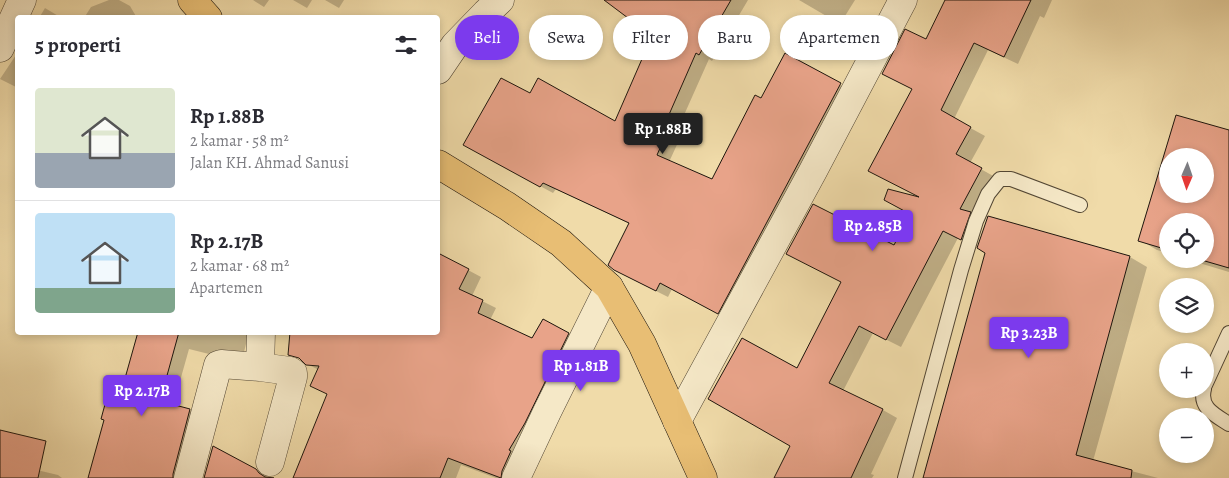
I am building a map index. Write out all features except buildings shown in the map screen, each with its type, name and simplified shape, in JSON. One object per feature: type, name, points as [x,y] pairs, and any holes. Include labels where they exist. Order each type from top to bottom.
[{"type":"highway","points":[[192,0],[205,15]]},
{"type":"highway","points":[[440,165],[507,206],[561,243],[609,287],[642,344],[703,478]]},
{"type":"street","points":[[15,15],[22,0]]},
{"type":"street","points":[[440,67],[455,45],[500,0]]},
{"type":"street","points":[[677,421],[903,0]]},
{"type":"street","points":[[0,48],[15,15]]},
{"type":"street","points":[[516,478],[609,287]]},
{"type":"street","points":[[260,367],[261,335]]},
{"type":"street","points":[[188,478],[218,365],[221,364],[260,367],[293,373],[270,462]]},
{"type":"lane","points":[[905,478],[961,270],[976,221],[988,194],[1000,178],[1011,179],[1080,205]]},
{"type":"lane","points":[[1214,365],[1229,333]]},
{"type":"lane","points":[[1202,398],[1208,410],[1229,424]]}]
